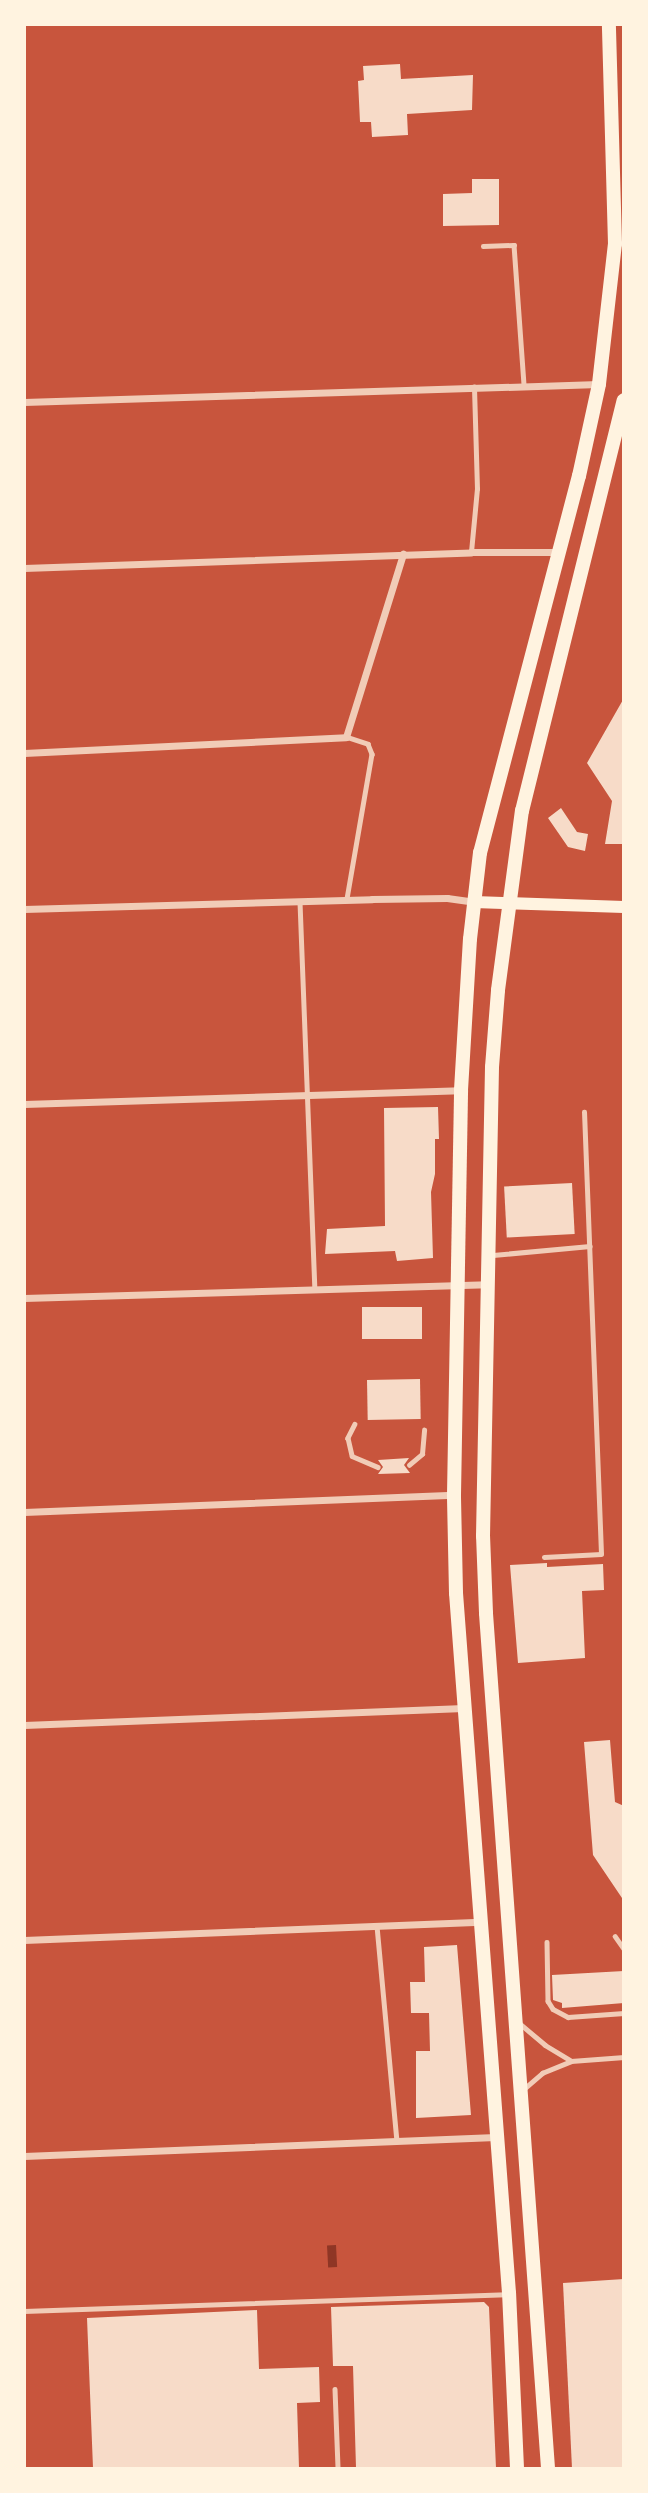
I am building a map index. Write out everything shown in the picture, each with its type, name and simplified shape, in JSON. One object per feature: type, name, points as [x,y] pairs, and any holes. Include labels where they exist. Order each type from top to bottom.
[{"type":"highway","points":[[517,2469],[509,2294],[472,1768],[456,1594],[454,1495],[461,1090],[474,902],[483,839],[591,430],[599,384],[615,244],[609,24]]},
{"type":"highway","points":[[548,2469],[519,2093],[485,1587],[492,1054],[522,811],[624,400]]},
{"type":"main road","points":[[474,902],[624,907]]},
{"type":"street","points":[[24,402],[524,384],[599,384]]},
{"type":"street","points":[[24,568],[403,554],[558,552]]},
{"type":"street","points":[[24,753],[346,737],[403,554]]},
{"type":"street","points":[[24,909],[447,898],[474,902]]},
{"type":"street","points":[[24,1104],[461,1090]]},
{"type":"street","points":[[24,1298],[487,1284]]},
{"type":"street","points":[[24,1512],[454,1495]]},
{"type":"street","points":[[24,1725],[465,1708]]},
{"type":"street","points":[[24,1940],[481,1922]]},
{"type":"street","points":[[24,2156],[496,2137]]},
{"type":"lane","points":[[483,246],[514,245],[524,384]]},
{"type":"lane","points":[[471,552],[477,489],[474,387]]},
{"type":"lane","points":[[346,737],[368,744],[372,754],[347,900]]},
{"type":"lane","points":[[300,901],[314,1288]]},
{"type":"lane","points":[[544,1557],[601,1554],[584,1112]]},
{"type":"lane","points":[[488,1256],[590,1246]]},
{"type":"lane","points":[[355,1424],[348,1438],[352,1456],[378,1467]]},
{"type":"lane","points":[[410,1465],[422,1454],[424,1430]]},
{"type":"lane","points":[[377,1926],[397,2142]]},
{"type":"lane","points":[[615,1936],[624,1949]]},
{"type":"lane","points":[[547,1942],[548,2001],[553,2009],[568,2017],[624,2013]]},
{"type":"lane","points":[[515,2019],[545,2045],[571,2061]]},
{"type":"lane","points":[[519,2093],[542,2073],[571,2061],[624,2057]]},
{"type":"lane","points":[[24,2311],[509,2294]]},
{"type":"lane","points":[[335,2389],[338,2469]]},
{"type":"shaded area","points":[[327,2245],[336,2245],[337,2267],[328,2267]]},
{"type":"building","points":[[400,64],[401,79],[473,75],[472,110],[407,114],[408,135],[372,137],[371,122],[360,122],[358,81],[364,80],[363,66]]},
{"type":"building","points":[[472,179],[499,179],[499,225],[443,226],[443,194],[472,193]]},
{"type":"building","points":[[624,698],[624,844],[605,844],[612,801],[587,763]]},
{"type":"building","points":[[561,808],[577,832],[588,834],[585,851],[568,847],[548,818]]},
{"type":"building","points":[[438,1107],[439,1139],[435,1139],[435,1174],[431,1192],[433,1258],[397,1261],[395,1251],[325,1254],[327,1229],[385,1226],[384,1108]]},
{"type":"building","points":[[572,1183],[575,1234],[507,1237],[504,1187]]},
{"type":"building","points":[[362,1307],[422,1307],[422,1339],[362,1339]]},
{"type":"building","points":[[420,1379],[421,1419],[368,1420],[367,1380]]},
{"type":"building","points":[[409,1458],[404,1465],[410,1473],[378,1474],[383,1467],[378,1460]]},
{"type":"building","points":[[547,1563],[547,1567],[603,1564],[604,1590],[582,1591],[585,1658],[518,1663],[510,1565]]},
{"type":"building","points":[[610,1740],[615,1802],[624,1806],[624,1901],[593,1855],[584,1742]]},
{"type":"building","points":[[457,1945],[471,2115],[416,2118],[416,2051],[430,2051],[429,2013],[411,2013],[410,1982],[425,1982],[424,1947]]},
{"type":"building","points":[[624,1971],[624,2003],[562,2008],[562,2003],[553,2000],[552,1975]]},
{"type":"building","points":[[624,2279],[624,2468],[572,2468],[563,2283]]},
{"type":"building","points":[[484,2302],[489,2307],[496,2468],[356,2468],[353,2366],[333,2366],[331,2307]]},
{"type":"building","points":[[257,2310],[259,2369],[319,2367],[320,2402],[297,2403],[299,2468],[93,2468],[87,2318]]}]
